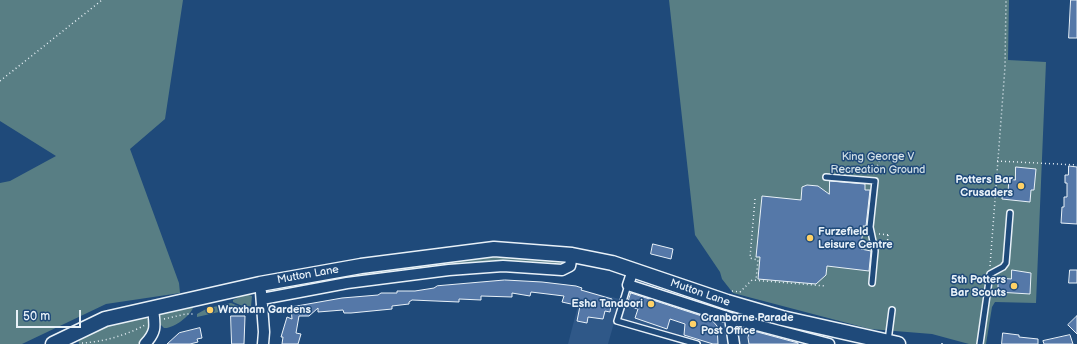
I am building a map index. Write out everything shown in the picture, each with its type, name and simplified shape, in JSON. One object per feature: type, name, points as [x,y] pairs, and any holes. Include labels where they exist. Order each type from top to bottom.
[{"type":"main road","name":"Mutton Lane","points":[[53,344],[105,319],[154,315],[260,284],[330,271],[473,250],[513,249],[572,255],[612,263],[732,304],[862,341],[886,342]]},
{"type":"street","name":"Mutton Lane","points":[[262,298],[347,284],[478,267],[528,267],[562,270],[570,266],[572,255]]},
{"type":"street","points":[[633,270],[628,285],[730,318],[823,343]]},
{"type":"street","points":[[260,284],[264,332],[263,344]]},
{"type":"street","points":[[144,344],[153,335],[154,315]]},
{"type":"street","points":[[730,318],[734,344]]},
{"type":"lane","points":[[826,177],[875,181],[870,227],[875,251],[872,283]]},
{"type":"lane","points":[[980,344],[985,318],[990,274],[1000,270],[1006,263],[1010,213]]},
{"type":"lane","points":[[628,285],[618,321],[689,343],[697,344]]},
{"type":"lane","points":[[886,342],[892,310]]},
{"type":"path","points":[[0,81],[102,0]]},
{"type":"path","points":[[990,274],[1005,67],[1006,0]]},
{"type":"path","points":[[871,181],[882,155]]},
{"type":"path","points":[[997,161],[1077,165]]},
{"type":"path","points":[[755,199],[750,258],[758,260],[756,280]]},
{"type":"path","points":[[871,232],[889,235],[888,248]]},
{"type":"path","points":[[728,296],[733,291],[740,292],[752,280],[826,286]]},
{"type":"path","points":[[78,344],[96,342],[116,336],[154,315],[194,314]]},
{"type":"shaded area","points":[[623,289],[744,327],[806,344],[684,344],[614,323],[608,344],[568,344],[582,290],[620,299]]},
{"type":"green space","points":[[0,0],[183,0],[165,119],[130,149],[179,283],[180,293],[106,304],[22,344],[0,344],[0,183],[10,181],[56,156],[0,121]]},
{"type":"green space","name":"King George V Recreation Ground","points":[[669,0],[1009,0],[1008,60],[1046,62],[1036,303],[995,302],[992,307],[986,344],[969,344],[932,334],[870,329],[733,293],[722,279],[720,272],[695,235]]},
{"type":"green space","points":[[485,254],[565,261],[566,263],[563,266],[531,263],[310,286],[309,279]]},
{"type":"green space","points":[[307,280],[307,286],[272,293],[269,290],[269,289]]},
{"type":"green space","points":[[246,294],[252,296],[251,306],[245,307],[233,302],[233,300]]},
{"type":"green space","points":[[231,303],[243,308],[222,312],[221,305]]},
{"type":"green space","points":[[192,306],[193,308],[188,315],[176,324],[168,328],[164,328],[159,323],[159,316],[161,313]]},
{"type":"green space","points":[[218,306],[219,312],[197,317],[197,314],[206,309],[207,311],[213,310],[213,307]]},
{"type":"green space","points":[[144,316],[149,320],[149,331],[139,344],[79,344],[78,338],[99,326]]},
{"type":"building","points":[[1071,0],[1077,0],[1077,38],[1069,38]]},
{"type":"building","points":[[1069,166],[1077,167],[1077,224],[1061,223],[1064,197],[1067,197],[1067,183],[1065,183],[1065,175],[1068,175]]},
{"type":"building","name":"Potters Bar Crusaders","points":[[1016,167],[1036,169],[1034,190],[1031,190],[1030,202],[1002,199],[1002,191],[1008,192],[1009,179],[1015,180]]},
{"type":"building","name":"Furzefield Leisure Centre","points":[[830,181],[865,184],[865,190],[870,190],[866,226],[863,226],[861,249],[871,251],[869,271],[827,266],[826,275],[816,284],[758,279],[760,257],[756,257],[762,196],[801,200],[802,187],[807,185],[818,186],[829,194]]},
{"type":"building","points":[[653,244],[673,249],[671,259],[651,254]]},
{"type":"building","name":"5th Potters Bar Scouts","points":[[1012,270],[1031,273],[1030,294],[998,292],[998,278],[1011,279]]},
{"type":"building","points":[[1070,270],[1077,270],[1077,283],[1069,283]]},
{"type":"building","points":[[505,280],[576,286],[582,288],[581,290],[612,299],[610,312],[605,311],[603,319],[588,317],[587,323],[577,321],[580,306],[562,302],[564,296],[531,292],[530,296],[512,293],[512,297],[481,296],[481,300],[459,299],[459,302],[412,300],[409,304],[392,306],[392,309],[351,313],[344,313],[343,310],[318,312],[318,308],[309,316],[299,316],[296,333],[301,334],[298,344],[282,344],[283,337],[281,337],[287,317],[292,319],[291,307],[342,298],[378,295],[381,293],[397,293],[397,291],[415,291],[434,288],[437,286]]},
{"type":"building","points":[[631,293],[711,319],[717,326],[718,344],[713,344],[684,335],[685,324],[670,319],[667,329],[635,318],[638,309],[627,306]]},
{"type":"building","points":[[231,316],[245,316],[244,344],[232,344]]},
{"type":"building","points":[[1077,316],[1077,334],[1068,325]]},
{"type":"building","points":[[200,328],[202,338],[197,339],[198,342],[190,344],[167,344],[179,333]]},
{"type":"building","points":[[750,330],[798,344],[749,344],[748,338]]},
{"type":"building","points":[[1003,333],[1019,335],[1019,337],[1038,339],[1038,344],[1002,344]]},
{"type":"building","points":[[1070,335],[1073,344],[1044,344],[1043,341]]},
{"type":"place","name":"Potters Bar Crusaders","points":[[1021,186]]},
{"type":"place","name":"Furzefield Leisure Centre","points":[[810,238]]},
{"type":"place","name":"5th Potters Bar Scouts","points":[[1014,286]]},
{"type":"place","name":"Esha Tandoori","points":[[651,304]]},
{"type":"place","name":"Wroxham Gardens","points":[[210,310]]},
{"type":"place","name":"Cranborne Parade Post Office","points":[[693,324]]}]
